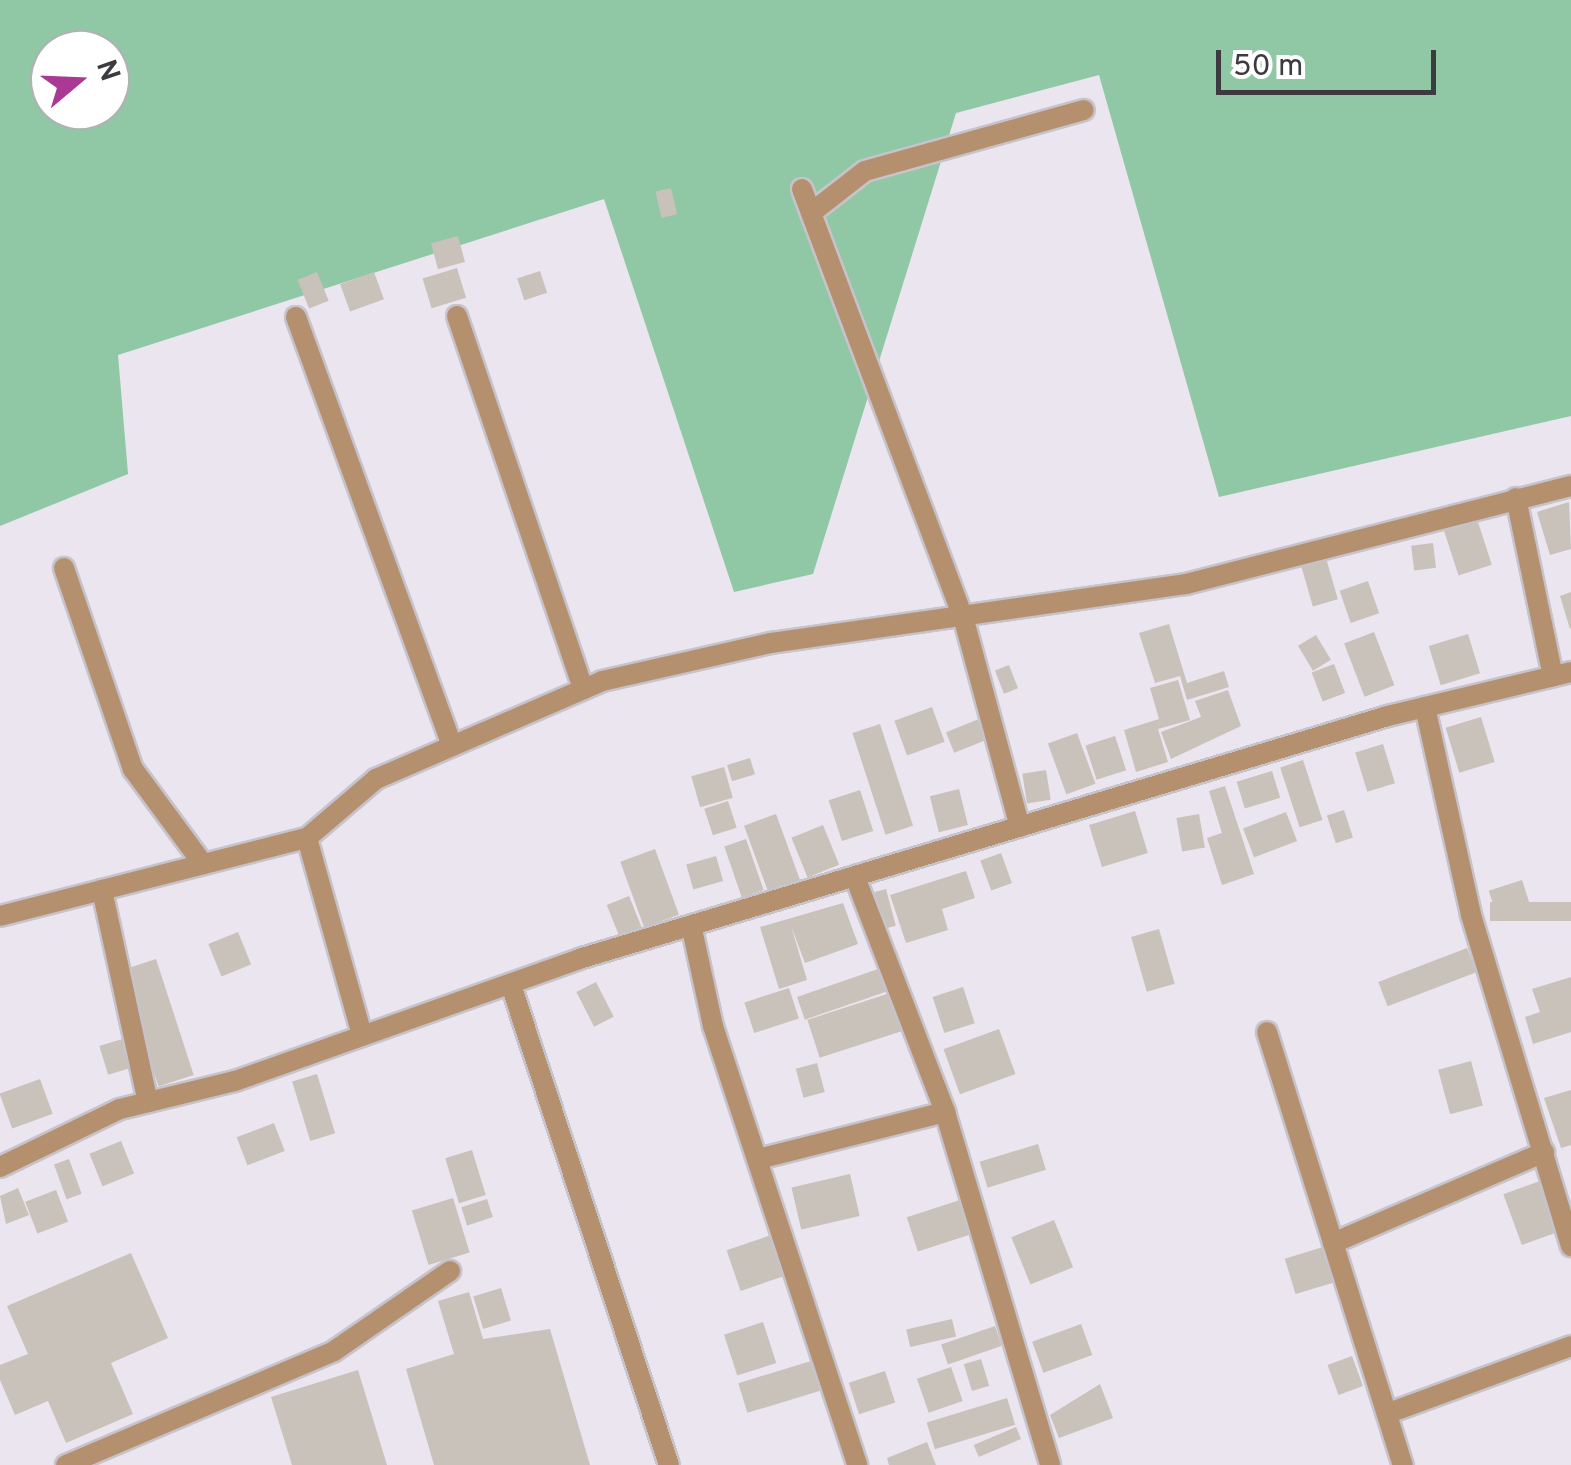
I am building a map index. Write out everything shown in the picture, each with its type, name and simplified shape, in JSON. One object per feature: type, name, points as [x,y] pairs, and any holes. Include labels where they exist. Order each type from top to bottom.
[{"type":"street","points":[[811,213],[865,172],[1084,110]]},
{"type":"street","points":[[802,189],[964,620],[1020,827]]},
{"type":"street","points":[[457,316],[583,689]]},
{"type":"street","points":[[296,317],[452,746]]},
{"type":"street","points":[[0,916],[307,838],[376,779],[583,689],[771,643],[964,620],[1186,584],[1571,486]]},
{"type":"street","points":[[0,1167],[148,1102],[235,1081],[361,1031],[1425,706],[1562,674],[1516,498]]},
{"type":"street","points":[[64,568],[133,769],[203,864]]},
{"type":"street","points":[[1425,706],[1472,915],[1571,1246]]},
{"type":"street","points":[[307,838],[361,1031]]},
{"type":"street","points":[[855,877],[945,1112],[1050,1465]]},
{"type":"street","points":[[102,890],[148,1102]]},
{"type":"street","points":[[692,929],[713,1026],[762,1158],[857,1465]]},
{"type":"street","points":[[511,985],[669,1465]]},
{"type":"street","points":[[1266,1032],[1403,1465]]},
{"type":"street","points":[[762,1158],[945,1112]]},
{"type":"street","points":[[1333,1243],[1544,1152]]},
{"type":"street","points":[[66,1465],[334,1351],[450,1271]]},
{"type":"street","points":[[1389,1413],[1571,1346]]},
{"type":"green space","points":[[0,0],[1571,0],[1571,416],[1219,497],[1099,75],[956,113],[813,574],[734,592],[604,199],[118,355],[128,474],[0,526]]},
{"type":"building","points":[[671,188],[677,214],[661,218],[655,192]]},
{"type":"building","points":[[458,236],[465,262],[438,269],[431,243]]},
{"type":"building","points":[[457,268],[466,298],[432,308],[423,279]]},
{"type":"building","points":[[540,271],[547,293],[524,300],[517,278]]},
{"type":"building","points":[[317,272],[329,301],[309,309],[298,280]]},
{"type":"building","points":[[374,272],[384,299],[350,312],[340,284]]},
{"type":"building","points":[[1569,502],[1571,549],[1550,555],[1537,512]]},
{"type":"building","points":[[1477,519],[1492,565],[1459,575],[1444,530]]},
{"type":"building","points":[[1433,543],[1436,568],[1414,570],[1411,546]]},
{"type":"building","points":[[1326,558],[1338,599],[1313,607],[1301,565]]},
{"type":"building","points":[[1368,581],[1379,613],[1351,623],[1340,591]]},
{"type":"building","points":[[1571,592],[1571,628],[1570,629],[1560,596]]},
{"type":"building","points":[[1169,624],[1187,683],[1224,671],[1229,687],[1187,700],[1180,676],[1155,683],[1139,633]]},
{"type":"building","points":[[1374,632],[1394,685],[1365,697],[1344,643]]},
{"type":"building","points":[[1468,634],[1480,673],[1441,685],[1429,646]]},
{"type":"building","points":[[1316,635],[1331,660],[1313,671],[1298,646]]},
{"type":"building","points":[[1334,664],[1345,693],[1323,702],[1312,673]]},
{"type":"building","points":[[1009,665],[1018,688],[1004,694],[995,670]]},
{"type":"building","points":[[1178,680],[1190,720],[1158,729],[1168,762],[1136,772],[1124,730],[1159,719],[1150,688]]},
{"type":"building","points":[[1228,690],[1241,726],[1171,759],[1161,732],[1201,717],[1195,701]]},
{"type":"building","points":[[932,707],[945,742],[907,755],[894,721]]},
{"type":"building","points":[[984,717],[992,737],[954,753],[946,732]]},
{"type":"building","points":[[1481,717],[1495,762],[1459,773],[1446,728]]},
{"type":"building","points":[[880,724],[913,826],[885,835],[852,733]]},
{"type":"building","points":[[1077,733],[1095,784],[1066,794],[1048,744]]},
{"type":"building","points":[[1115,736],[1126,770],[1097,780],[1086,746]]},
{"type":"building","points":[[1383,744],[1395,783],[1367,792],[1355,752]]},
{"type":"building","points":[[750,758],[755,774],[732,781],[727,765]]},
{"type":"building","points":[[1303,760],[1322,820],[1300,827],[1280,767]]},
{"type":"building","points":[[724,767],[733,798],[700,807],[691,776]]},
{"type":"building","points":[[1046,770],[1051,800],[1027,803],[1022,774]]},
{"type":"building","points":[[1272,771],[1280,798],[1245,809],[1237,782]]},
{"type":"building","points":[[1225,786],[1254,874],[1222,885],[1207,838],[1222,833],[1209,791]]},
{"type":"building","points":[[959,789],[968,825],[939,832],[930,796]]},
{"type":"building","points":[[860,790],[873,831],[842,841],[829,800]]},
{"type":"building","points":[[728,801],[737,828],[713,835],[704,809]]},
{"type":"building","points":[[1344,810],[1353,838],[1336,843],[1327,816]]},
{"type":"building","points":[[1135,811],[1148,853],[1102,867],[1089,825]]},
{"type":"building","points":[[1286,812],[1297,841],[1254,857],[1243,828]]},
{"type":"building","points":[[776,814],[802,885],[770,897],[744,826]]},
{"type":"building","points":[[1199,814],[1205,847],[1182,851],[1176,818]]},
{"type":"building","points":[[823,825],[839,865],[808,878],[791,838]]},
{"type":"building","points":[[746,839],[764,890],[742,898],[724,846]]},
{"type":"building","points":[[655,849],[679,915],[644,927],[620,862]]},
{"type":"building","points":[[1001,853],[1012,883],[991,891],[980,861]]},
{"type":"building","points":[[716,856],[723,881],[693,890],[686,865]]},
{"type":"building","points":[[966,871],[975,898],[942,909],[948,930],[906,943],[890,895]]},
{"type":"building","points":[[1522,880],[1532,910],[1499,921],[1489,891]]},
{"type":"building","points":[[886,889],[896,926],[879,930],[870,893]]},
{"type":"building","points":[[629,896],[642,928],[620,937],[607,905]]},
{"type":"building","points":[[1490,902],[1571,902],[1571,921],[1490,921]]},
{"type":"building","points":[[843,903],[858,944],[805,963],[791,926],[807,980],[779,989],[760,927]]},
{"type":"building","points":[[1159,929],[1175,984],[1147,992],[1131,937]]},
{"type":"building","points":[[238,932],[251,964],[221,976],[208,944]]},
{"type":"building","points":[[1467,948],[1476,972],[1388,1006],[1378,982]]},
{"type":"building","points":[[156,959],[194,1075],[159,1086],[121,970]]},
{"type":"building","points":[[884,967],[892,990],[805,1020],[797,997]]},
{"type":"building","points":[[1571,977],[1571,1032],[1533,1044],[1525,1017],[1540,1012],[1532,989]]},
{"type":"building","points":[[596,982],[614,1017],[594,1027],[576,992]]},
{"type":"building","points":[[963,987],[975,1023],[944,1033],[933,997]]},
{"type":"building","points":[[789,988],[799,1018],[754,1033],[744,1003]]},
{"type":"building","points":[[893,992],[905,1030],[820,1058],[807,1020]]},
{"type":"building","points":[[999,1029],[1015,1074],[960,1094],[944,1049]]},
{"type":"building","points":[[129,1037],[138,1066],[108,1075],[99,1046]]},
{"type":"building","points":[[1471,1061],[1483,1105],[1450,1114],[1438,1070]]},
{"type":"building","points":[[817,1063],[825,1092],[804,1098],[796,1069]]},
{"type":"building","points":[[317,1074],[335,1133],[310,1141],[292,1082]]},
{"type":"building","points":[[40,1079],[53,1114],[12,1128],[0,1094]]},
{"type":"building","points":[[1571,1090],[1571,1145],[1561,1148],[1544,1098]]},
{"type":"building","points":[[274,1123],[285,1151],[247,1165],[237,1137]]},
{"type":"building","points":[[121,1141],[134,1173],[103,1186],[89,1154]]},
{"type":"building","points":[[1038,1144],[1046,1170],[988,1188],[980,1162]]},
{"type":"building","points":[[472,1150],[486,1195],[459,1203],[445,1158]]},
{"type":"building","points":[[69,1159],[82,1194],[67,1199],[54,1164]]},
{"type":"building","points":[[850,1174],[860,1216],[801,1229],[792,1187]]},
{"type":"building","points":[[1540,1181],[1558,1232],[1522,1245],[1503,1194]]},
{"type":"building","points":[[18,1188],[29,1215],[6,1224],[0,1196]]},
{"type":"building","points":[[56,1190],[68,1222],[37,1234],[25,1202]]},
{"type":"building","points":[[453,1198],[470,1253],[429,1265],[412,1211]]},
{"type":"building","points":[[487,1199],[493,1217],[467,1225],[461,1207]]},
{"type":"building","points":[[960,1200],[971,1234],[918,1252],[907,1217]]},
{"type":"building","points":[[1054,1220],[1073,1267],[1030,1285],[1011,1237]]},
{"type":"building","points":[[771,1235],[785,1276],[741,1291],[727,1250]]},
{"type":"building","points":[[1323,1247],[1334,1282],[1296,1294],[1285,1259]]},
{"type":"building","points":[[131,1253],[168,1338],[111,1363],[133,1414],[66,1443],[48,1401],[15,1415],[0,1380],[0,1365],[28,1354],[7,1306]]},
{"type":"building","points":[[501,1288],[511,1321],[483,1329],[473,1296]]},
{"type":"building","points":[[469,1292],[483,1339],[550,1329],[590,1465],[434,1465],[406,1369],[454,1354],[438,1301]]},
{"type":"building","points":[[952,1319],[956,1337],[910,1347],[906,1330]]},
{"type":"building","points":[[763,1322],[776,1363],[737,1376],[724,1335]]},
{"type":"building","points":[[1081,1324],[1092,1355],[1043,1373],[1032,1342]]},
{"type":"building","points":[[995,1326],[1002,1346],[948,1364],[941,1345]]},
{"type":"building","points":[[1352,1356],[1363,1386],[1339,1395],[1328,1365]]},
{"type":"building","points":[[981,1359],[989,1386],[972,1391],[964,1364]]},
{"type":"building","points":[[811,1361],[820,1391],[747,1413],[738,1383]]},
{"type":"building","points":[[951,1367],[963,1401],[929,1413],[917,1379]]},
{"type":"building","points":[[358,1370],[387,1465],[292,1465],[271,1397]]},
{"type":"building","points":[[885,1371],[895,1402],[859,1414],[849,1383]]},
{"type":"building","points":[[1100,1384],[1113,1418],[1059,1438],[1050,1415]]},
{"type":"building","points":[[1007,1398],[1015,1425],[935,1449],[927,1423]]},
{"type":"building","points":[[1016,1427],[1021,1439],[979,1457],[974,1445]]},
{"type":"building","points":[[927,1442],[936,1465],[889,1465],[887,1458]]}]
